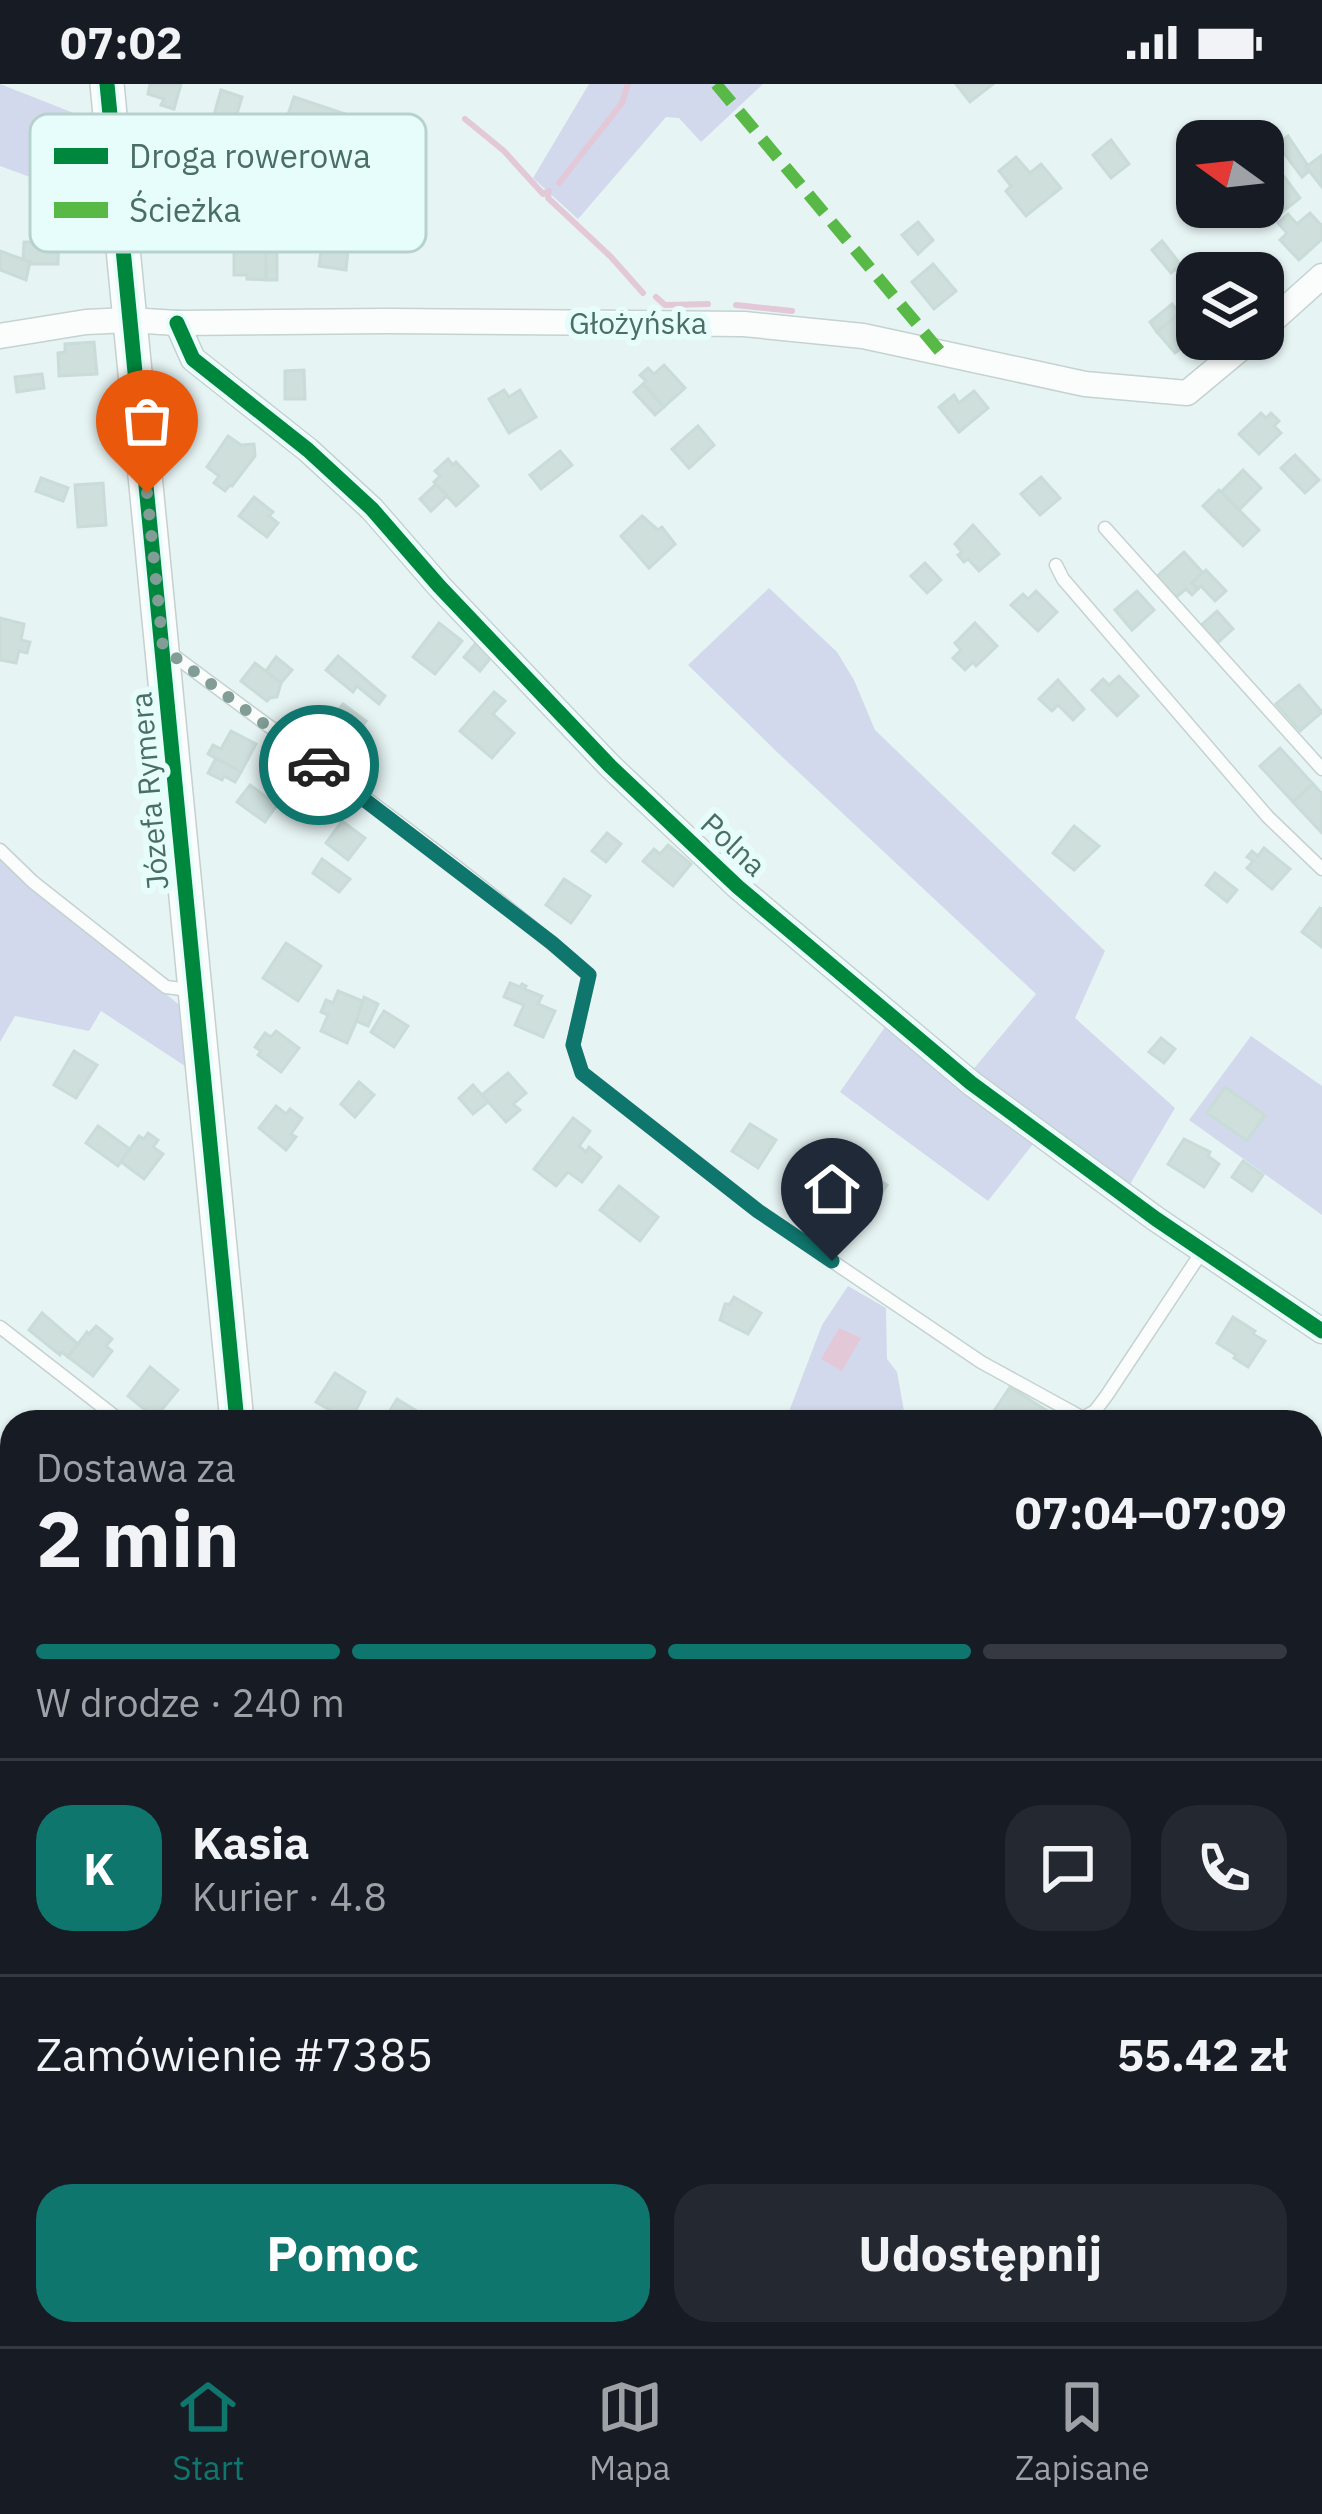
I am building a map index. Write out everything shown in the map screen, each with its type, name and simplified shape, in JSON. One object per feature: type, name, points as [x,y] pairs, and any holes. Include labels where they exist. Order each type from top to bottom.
[{"type":"street","name":"Józefa Rymera","points":[[107,84],[110,114]]},
{"type":"street","name":"Józefa Rymera","points":[[123,252],[236,1410]]},
{"type":"street","points":[[1284,310],[1322,277]]},
{"type":"street","name":"Głożyńska","points":[[0,337],[86,322],[129,320],[744,324],[863,336],[1085,384],[1186,393],[1226,360]]},
{"type":"street","name":"Polna","points":[[177,323],[193,359],[372,509],[610,766],[738,887],[971,1083],[1322,1331]]},
{"type":"lane","points":[[1105,528],[1322,769]]},
{"type":"lane","points":[[1056,565],[1063,579],[1268,817],[1322,869]]},
{"type":"lane","points":[[163,648],[589,975],[573,1045],[582,1073],[758,1211],[981,1362],[1066,1410]]},
{"type":"lane","points":[[0,850],[33,882],[166,987],[196,991]]},
{"type":"lane","points":[[1096,1410],[1203,1250]]},
{"type":"lane","points":[[0,1327],[107,1410]]},
{"type":"shaded area","points":[[0,84],[76,114],[30,114],[30,177],[0,166]]},
{"type":"shaded area","points":[[589,84],[763,84],[701,142],[679,118],[666,117],[578,219],[533,178]]},
{"type":"shaded area","points":[[769,588],[837,652],[875,730],[1105,951],[1075,1018],[1175,1108],[1126,1191],[971,1072],[1036,994],[688,665]]},
{"type":"shaded area","points":[[0,854],[184,1009],[188,1068],[101,1011],[89,1031],[15,1016],[0,1042]]},
{"type":"shaded area","points":[[887,1024],[1037,1139],[988,1201],[840,1092]]},
{"type":"shaded area","points":[[1251,1036],[1322,1086],[1322,1215],[1189,1120]]},
{"type":"shaded area","points":[[848,1286],[886,1308],[887,1359],[897,1372],[904,1410],[790,1410],[822,1325]]},
{"type":"shaded area","points":[[839,1328],[861,1338],[842,1371],[821,1359]]},
{"type":"building","points":[[150,84],[181,84],[174,109],[161,105],[164,99],[148,94]]},
{"type":"building","points":[[956,84],[993,84],[970,102]]},
{"type":"building","points":[[221,90],[242,97],[237,114],[214,114]]},
{"type":"building","points":[[294,97],[345,114],[288,114]]},
{"type":"building","points":[[1288,136],[1308,166],[1302,177],[1284,153]]},
{"type":"building","points":[[1111,140],[1129,164],[1111,178],[1093,155]]},
{"type":"building","points":[[1322,155],[1322,187],[1306,167]]},
{"type":"building","points":[[1016,157],[1030,173],[1041,164],[1061,188],[1026,216],[1006,191],[1011,186],[999,171]]},
{"type":"building","points":[[1284,177],[1300,198],[1284,211]]},
{"type":"building","points":[[1310,213],[1322,226],[1322,239],[1299,260],[1280,240],[1287,233],[1284,218],[1288,214],[1297,224]]},
{"type":"building","points":[[918,222],[933,240],[918,254],[902,235]]},
{"type":"building","points":[[1162,241],[1176,259],[1176,269],[1171,273],[1152,250]]},
{"type":"building","points":[[24,242],[30,242],[30,252],[58,252],[58,264],[30,264],[23,259]]},
{"type":"building","points":[[0,251],[30,262],[26,280],[0,270]]},
{"type":"building","points":[[234,252],[267,252],[266,280],[234,275]]},
{"type":"building","points":[[266,252],[277,252],[277,280],[266,280]]},
{"type":"building","points":[[321,252],[348,252],[346,270],[319,266]]},
{"type":"building","points":[[933,264],[956,291],[934,309],[912,282]]},
{"type":"building","points":[[1172,304],[1176,308],[1176,316],[1157,332],[1150,322]]},
{"type":"building","points":[[1176,317],[1176,352],[1175,353],[1157,332]]},
{"type":"building","points":[[94,342],[97,374],[59,376],[58,353],[65,352],[65,344]]},
{"type":"building","points":[[664,365],[685,388],[664,407],[640,375],[648,368],[654,374]]},
{"type":"building","points":[[304,370],[305,399],[285,399],[285,371]]},
{"type":"building","points":[[42,374],[44,388],[17,392],[15,377]]},
{"type":"building","points":[[643,384],[664,407],[655,415],[634,392]]},
{"type":"building","points":[[504,390],[509,397],[520,390],[536,417],[509,433],[489,399]]},
{"type":"building","points":[[974,391],[988,408],[959,432],[939,407],[954,395],[959,403]]},
{"type":"building","points":[[1261,413],[1266,418],[1271,413],[1279,421],[1274,426],[1281,433],[1259,454],[1239,434]]},
{"type":"building","points":[[698,426],[714,445],[689,468],[672,449]]},
{"type":"building","points":[[228,436],[241,445],[254,444],[255,456],[225,491],[214,483],[219,476],[207,467]]},
{"type":"building","points":[[560,451],[572,465],[541,489],[530,475]]},
{"type":"building","points":[[1295,455],[1319,480],[1305,493],[1281,468]]},
{"type":"building","points":[[448,459],[478,486],[456,506],[434,482],[440,476],[435,471]]},
{"type":"building","points":[[1243,470],[1261,488],[1239,510],[1221,492]]},
{"type":"building","points":[[1041,477],[1060,498],[1040,515],[1021,494]]},
{"type":"building","points":[[41,478],[68,488],[63,501],[36,491]]},
{"type":"building","points":[[103,483],[106,525],[78,527],[75,485]]},
{"type":"building","points":[[436,484],[447,496],[431,511],[420,499]]},
{"type":"building","points":[[1219,490],[1259,530],[1243,546],[1203,506]]},
{"type":"building","points":[[254,497],[273,512],[269,516],[278,523],[267,537],[239,516]]},
{"type":"building","points":[[642,516],[658,530],[662,527],[675,544],[649,568],[621,536]]},
{"type":"building","points":[[973,525],[999,554],[979,571],[968,559],[964,562],[955,544]]},
{"type":"building","points":[[1184,552],[1203,573],[1192,583],[1198,589],[1192,595],[1186,589],[1174,599],[1155,578]]},
{"type":"building","points":[[925,563],[941,580],[927,593],[911,576]]},
{"type":"building","points":[[1206,570],[1226,591],[1215,601],[1192,583]]},
{"type":"building","points":[[1036,591],[1057,612],[1038,631],[1011,605],[1023,594],[1028,599]]},
{"type":"building","points":[[1137,591],[1154,610],[1132,630],[1115,610]]},
{"type":"building","points":[[1217,611],[1233,629],[1214,646],[1198,628]]},
{"type":"building","points":[[0,618],[24,624],[21,640],[30,642],[27,653],[19,651],[16,663],[0,660]]},
{"type":"building","points":[[439,623],[462,641],[435,674],[413,657]]},
{"type":"building","points":[[975,623],[997,646],[965,670],[953,658],[961,650],[955,643]]},
{"type":"building","points":[[476,643],[492,656],[480,671],[464,657]]},
{"type":"building","points":[[338,656],[385,696],[379,704],[357,686],[353,692],[326,670]]},
{"type":"building","points":[[276,657],[292,670],[281,683],[266,671]]},
{"type":"building","points":[[255,663],[281,683],[277,697],[267,701],[241,681]]},
{"type":"building","points":[[1119,676],[1138,696],[1117,716],[1092,690],[1103,679],[1109,685]]},
{"type":"building","points":[[1058,680],[1084,709],[1073,720],[1058,705],[1052,711],[1039,699]]},
{"type":"building","points":[[1299,685],[1322,712],[1300,731],[1276,704]]},
{"type":"building","points":[[494,692],[505,701],[493,714],[514,733],[492,758],[460,731]]},
{"type":"building","points":[[343,704],[366,721],[343,750],[321,732]]},
{"type":"building","points":[[231,731],[256,744],[241,772],[208,754],[213,745],[221,749]]},
{"type":"building","points":[[1280,748],[1313,784],[1293,802],[1260,766]]},
{"type":"building","points":[[216,758],[241,772],[235,782],[208,773]]},
{"type":"building","points":[[1313,784],[1322,794],[1322,833],[1293,802]]},
{"type":"building","points":[[250,785],[277,805],[265,822],[237,802]]},
{"type":"building","points":[[342,821],[365,838],[348,860],[326,843]]},
{"type":"building","points":[[1074,826],[1099,846],[1074,870],[1053,853]]},
{"type":"building","points":[[607,833],[621,844],[606,862],[592,851]]},
{"type":"building","points":[[668,845],[691,864],[673,886],[643,861],[654,849],[660,854]]},
{"type":"building","points":[[1264,848],[1290,869],[1272,889],[1247,868],[1253,861],[1247,857],[1252,851],[1258,856]]},
{"type":"building","points":[[322,859],[350,879],[339,892],[313,873]]},
{"type":"building","points":[[1215,873],[1237,890],[1227,902],[1206,885]]},
{"type":"building","points":[[564,879],[590,896],[571,923],[546,905]]},
{"type":"building","points":[[1322,909],[1322,947],[1302,932]]},
{"type":"building","points":[[286,943],[321,966],[298,1001],[263,978]]},
{"type":"building","points":[[510,983],[526,986],[524,989],[542,996],[538,1004],[555,1011],[543,1037],[515,1025],[524,1005],[504,997]]},
{"type":"building","points":[[338,991],[365,1002],[347,1043],[321,1031],[328,1015],[321,1012],[326,1000],[333,1003]]},
{"type":"building","points":[[364,997],[378,1004],[368,1026],[356,1021]]},
{"type":"building","points":[[384,1011],[408,1026],[394,1047],[371,1032]]},
{"type":"building","points":[[276,1031],[299,1048],[281,1072],[258,1055],[261,1051],[255,1047],[265,1033],[271,1037]]},
{"type":"building","points":[[1161,1038],[1175,1049],[1164,1063],[1149,1052]]},
{"type":"building","points":[[74,1051],[97,1065],[76,1098],[54,1085]]},
{"type":"building","points":[[508,1073],[526,1093],[513,1104],[520,1110],[506,1122],[482,1095]]},
{"type":"building","points":[[359,1082],[374,1095],[355,1117],[341,1104]]},
{"type":"building","points":[[473,1085],[488,1102],[473,1114],[459,1098]]},
{"type":"building","points":[[1225,1087],[1265,1115],[1247,1141],[1207,1113]]},
{"type":"building","points":[[276,1106],[302,1118],[286,1150],[259,1128]]},
{"type":"building","points":[[573,1118],[590,1131],[579,1146],[601,1157],[582,1182],[568,1172],[556,1186],[534,1169]]},
{"type":"building","points":[[750,1124],[776,1140],[758,1168],[732,1151]]},
{"type":"building","points":[[98,1126],[130,1149],[118,1166],[86,1143]]},
{"type":"building","points":[[148,1133],[158,1140],[153,1147],[163,1154],[144,1179],[121,1162],[139,1136],[144,1139]]},
{"type":"building","points":[[1184,1139],[1210,1152],[1208,1156],[1219,1164],[1204,1187],[1168,1164]]},
{"type":"building","points":[[846,1159],[887,1185],[865,1219],[824,1193]]},
{"type":"building","points":[[1243,1161],[1263,1175],[1252,1191],[1232,1177]]},
{"type":"building","points":[[619,1186],[658,1217],[640,1241],[600,1210]]},
{"type":"building","points":[[734,1297],[761,1313],[748,1334],[720,1320],[725,1304]]},
{"type":"building","points":[[42,1313],[78,1344],[68,1357],[29,1330]]},
{"type":"building","points":[[1233,1317],[1265,1341],[1248,1367],[1217,1343]]},
{"type":"building","points":[[96,1326],[112,1339],[106,1346],[112,1351],[93,1376],[68,1357]]},
{"type":"building","points":[[150,1367],[178,1390],[162,1410],[145,1410],[128,1396]]},
{"type":"building","points":[[335,1373],[365,1392],[356,1410],[330,1410],[316,1402]]},
{"type":"building","points":[[1010,1387],[1046,1410],[995,1410]]},
{"type":"building","points":[[397,1399],[415,1410],[390,1410]]},
{"type":"waterway","points":[[559,183],[622,103],[628,84]]},
{"type":"waterway","points":[[465,119],[504,151],[543,194],[549,191],[548,198],[643,293]]},
{"type":"waterway","points":[[656,297],[665,305],[708,304]]},
{"type":"waterway","points":[[736,305],[792,311]]},
{"type":"marked path","points":[[716,84],[943,355]]},
{"type":"cycle path","points":[[107,84],[110,114]]},
{"type":"cycle path","points":[[123,252],[236,1410]]},
{"type":"cycle path","points":[[177,323],[193,359],[308,450],[372,509],[610,766],[738,887],[971,1083],[1156,1219],[1322,1331]]},
{"type":"way so far","points":[[147,493],[163,648],[319,765]]},
{"type":"route","points":[[319,765],[589,975],[573,1045],[582,1073],[758,1211],[832,1261]]}]
